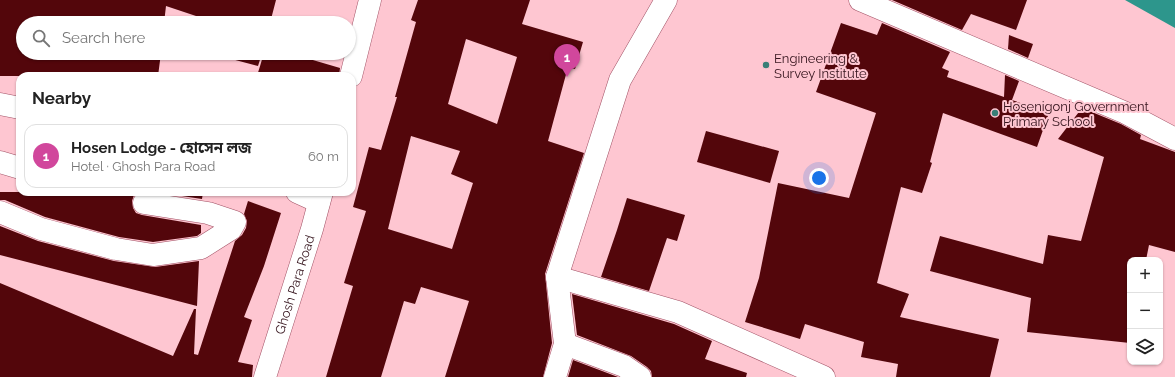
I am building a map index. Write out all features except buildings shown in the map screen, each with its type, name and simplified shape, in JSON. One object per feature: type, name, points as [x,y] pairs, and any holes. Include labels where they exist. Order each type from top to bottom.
[{"type":"street","points":[[356,56],[370,0]]},
{"type":"street","points":[[555,377],[565,344],[557,277],[620,80],[666,0]]},
{"type":"street","points":[[860,0],[1126,113],[1175,139]]},
{"type":"street","points":[[352,72],[355,60]]},
{"type":"street","points":[[0,104],[16,107]]},
{"type":"street","points":[[0,162],[16,167]]},
{"type":"street","name":"Ghosh Para Road","points":[[264,377],[320,197]]},
{"type":"street","points":[[0,212],[41,229],[116,249],[153,255],[201,248],[232,229],[235,222],[208,213],[144,203]]},
{"type":"street","points":[[557,277],[678,312],[824,377]]},
{"type":"street","points":[[565,344],[624,366],[640,377]]},
{"type":"water","points":[[1125,0],[1175,0],[1175,28]]},
{"type":"place","name":"Engineering & Survey Institute","points":[[766,65]]},
{"type":"place","name":"Hosen Lodge - হোসেন লজ","points":[[567,77]]},
{"type":"place","name":"Hosenigonj Government Primary School","points":[[995,113]]}]
